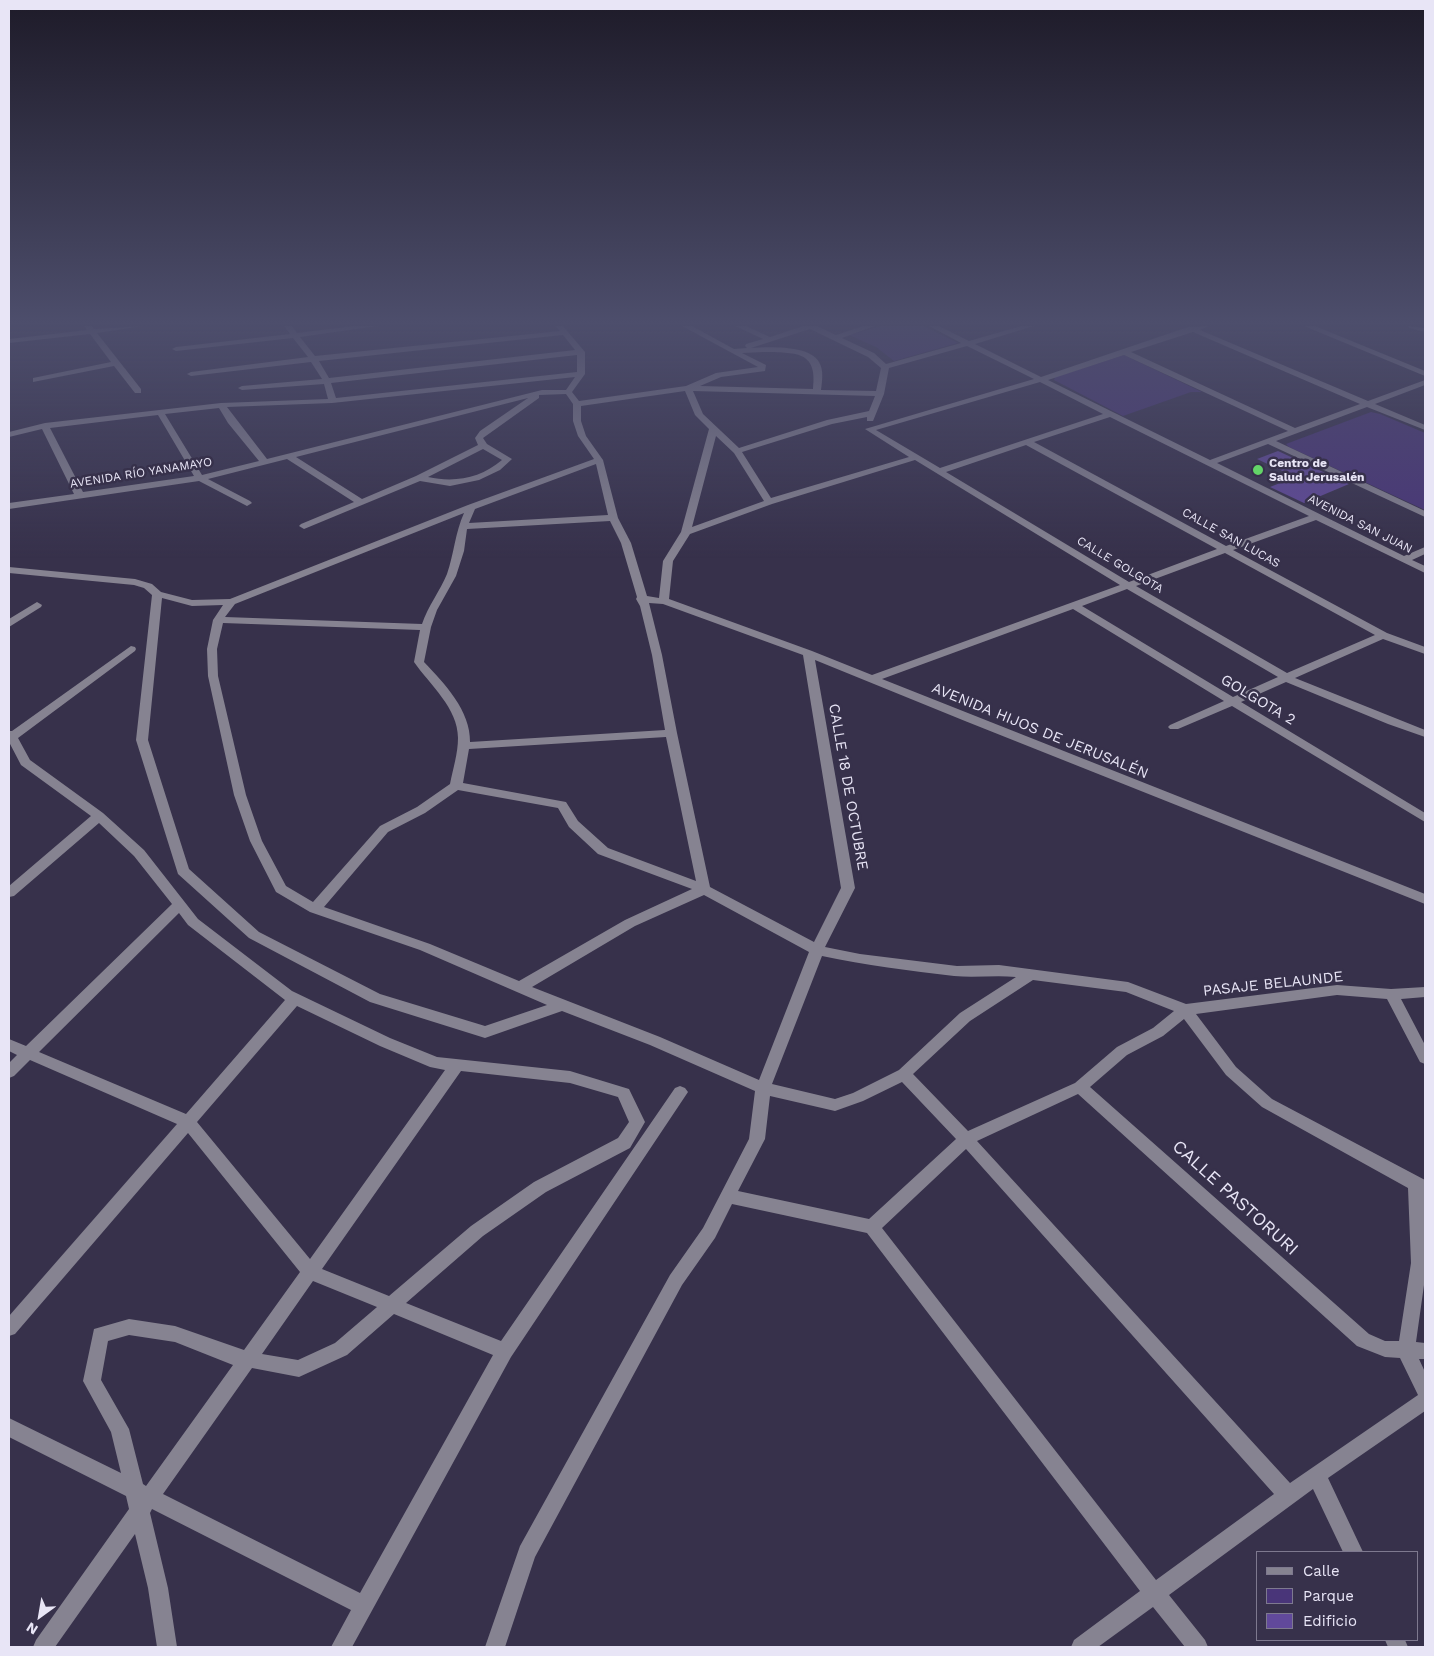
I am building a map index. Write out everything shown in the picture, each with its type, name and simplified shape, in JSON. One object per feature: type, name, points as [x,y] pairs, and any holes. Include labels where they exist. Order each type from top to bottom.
[{"type":"street","points":[[9,434],[45,426],[160,412],[221,405],[269,403]]},
{"type":"street","name":"AVENIDA RÍO YANAMAYO","points":[[9,506],[200,478],[496,403]]},
{"type":"street","points":[[419,478],[456,484],[488,474],[501,467],[508,459],[483,446],[479,438],[483,433],[526,403]]},
{"type":"street","points":[[582,403],[577,404],[577,421],[582,436],[599,460],[613,518],[626,543],[657,655],[671,733],[704,889]]},
{"type":"street","points":[[694,403],[699,415],[737,451],[769,502]]},
{"type":"street","points":[[877,403],[867,424],[869,428],[956,403]]},
{"type":"street","name":"AVENIDA SAN JUAN","points":[[1089,403],[1425,570]]},
{"type":"street","points":[[1235,403],[1295,431]]},
{"type":"street","points":[[1210,463],[1368,404],[1425,428]]},
{"type":"street","points":[[221,405],[231,421],[264,461]]},
{"type":"street","points":[[160,412],[200,478],[247,502]]},
{"type":"street","points":[[737,451],[830,422],[873,413]]},
{"type":"street","points":[[940,471],[1110,414]]},
{"type":"street","points":[[45,426],[80,496]]},
{"type":"street","points":[[664,601],[668,561],[686,532],[714,428]]},
{"type":"street","name":"CALLE GOLGOTA","points":[[869,428],[1129,586],[1287,678],[1425,734]]},
{"type":"street","points":[[1269,441],[1425,514]]},
{"type":"street","name":"CALLE SAN LUCAS","points":[[1027,442],[1226,548],[1383,635],[1425,651]]},
{"type":"street","points":[[304,526],[419,478],[483,446]]},
{"type":"street","points":[[287,455],[362,503]]},
{"type":"street","points":[[686,532],[769,502],[917,457]]},
{"type":"street","points":[[9,570],[135,582],[148,586],[157,594],[192,603],[231,602],[471,507],[599,460]]},
{"type":"street","points":[[456,786],[463,746],[462,723],[434,678],[419,662],[426,627],[432,610],[451,576],[459,552],[463,526],[471,507]]},
{"type":"street","points":[[872,680],[1317,516]]},
{"type":"street","points":[[463,526],[613,518]]},
{"type":"street","points":[[1404,560],[1425,550]]},
{"type":"street","points":[[157,594],[142,740],[182,871],[254,935],[375,998],[485,1032],[562,1006]]},
{"type":"street","name":"AVENIDA HIJOS DE JERUSALÉN","points":[[641,599],[664,601],[808,653],[1425,899]]},
{"type":"street","points":[[231,602],[218,620],[212,649],[213,676],[240,795],[256,842],[281,889],[315,909],[425,947],[562,1006],[655,1041],[763,1088],[835,1105],[858,1097],[904,1074],[965,1017],[1030,975]]},
{"type":"street","points":[[9,624],[37,605]]},
{"type":"street","name":"GOLGOTA 2","points":[[1075,606],[1425,818]]},
{"type":"street","points":[[218,620],[426,627]]},
{"type":"street","points":[[1174,727],[1383,635]]},
{"type":"street","points":[[131,649],[10,737],[25,762],[99,816],[139,853],[193,922],[287,995],[385,1042],[435,1063],[570,1077],[624,1093],[637,1122],[624,1143],[540,1187],[477,1231],[341,1349],[299,1369],[235,1357],[175,1334],[129,1327],[100,1335],[92,1381],[120,1429],[141,1500],[167,1647]]},
{"type":"street","name":"CALLE 18 DE OCTUBRE","points":[[495,1647],[527,1553],[676,1280],[710,1233],[757,1140],[763,1088],[817,950],[848,888],[808,653]]},
{"type":"street","points":[[463,746],[671,733]]},
{"type":"street","points":[[315,909],[384,829],[421,810],[456,786],[562,805],[573,824],[603,851],[704,889],[817,950],[860,960],[957,971],[999,970],[1128,987],[1185,1010],[1231,1072],[1267,1103],[1421,1186],[1419,1263],[1406,1351],[1425,1391]]},
{"type":"street","points":[[9,893],[99,816]]},
{"type":"street","points":[[520,987],[630,923],[704,889]]},
{"type":"street","points":[[9,1072],[180,904]]},
{"type":"street","name":"PASAJE BELAUNDE","points":[[1185,1010],[1337,990],[1391,994],[1425,992]]},
{"type":"street","points":[[1391,994],[1425,1058]]},
{"type":"street","points":[[9,1328],[295,999]]},
{"type":"street","points":[[872,1227],[966,1139],[1017,1114],[1080,1087],[1122,1052],[1158,1032],[1185,1010]]},
{"type":"street","points":[[9,1045],[188,1122],[310,1272],[504,1351]]},
{"type":"street","points":[[43,1647],[141,1500],[248,1360],[457,1065]]},
{"type":"street","points":[[904,1074],[966,1139],[1289,1496]]},
{"type":"street","name":"CALLE PASTORURI","points":[[1080,1087],[1364,1340],[1385,1349],[1406,1351]]},
{"type":"street","points":[[341,1647],[504,1351],[680,1092]]},
{"type":"street","points":[[728,1196],[872,1227],[1154,1594],[1198,1647]]},
{"type":"street","points":[[1406,1351],[1425,1351]]},
{"type":"street","points":[[1081,1647],[1289,1496],[1425,1401]]},
{"type":"street","points":[[9,1427],[141,1500],[365,1606]]},
{"type":"street","points":[[1317,1476],[1353,1551]]},
{"type":"green space","points":[[1099,403],[1159,403],[1123,416]]},
{"type":"green space","points":[[1371,412],[1425,433],[1425,510],[1286,444]]},
{"type":"building","points":[[1278,451],[1349,484],[1304,503],[1270,487],[1295,477],[1257,459]]},
{"type":"place","name":"Centro de Salud Jerusalén","points":[[1258,470]]}]
